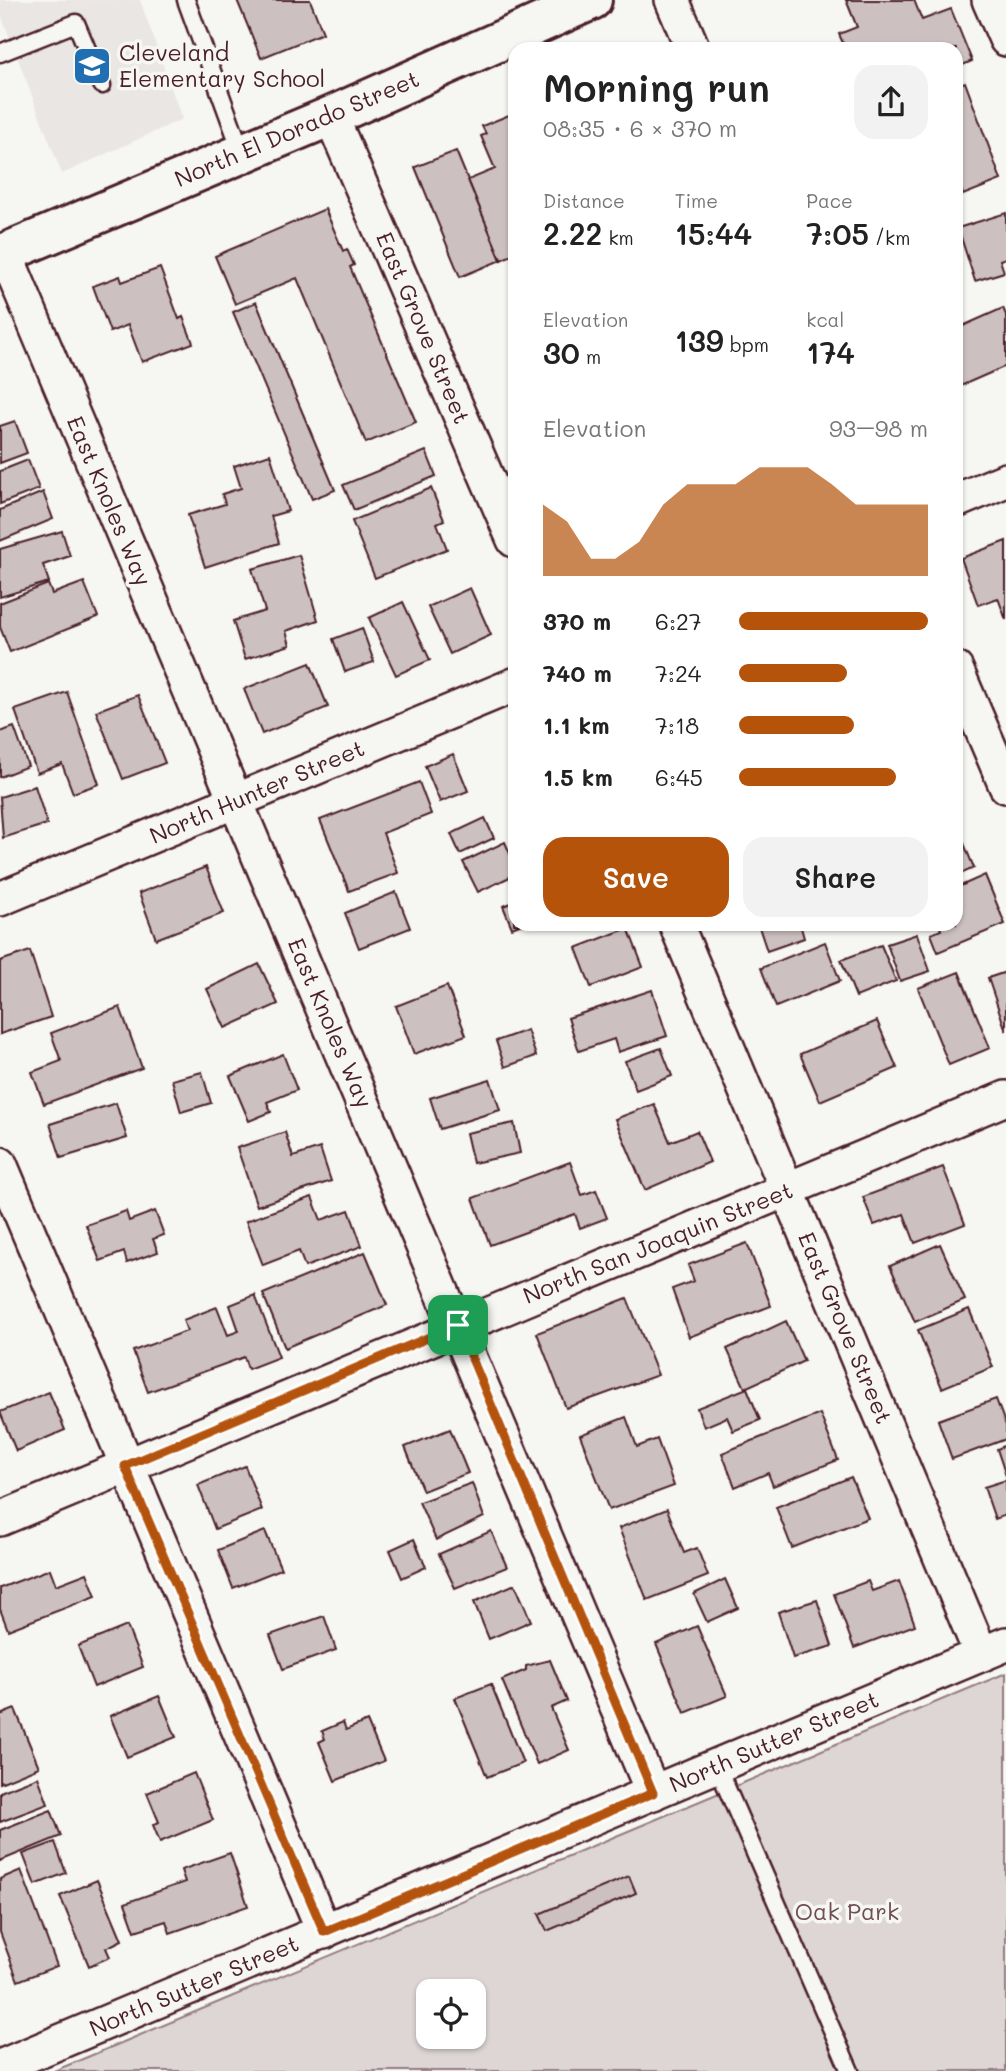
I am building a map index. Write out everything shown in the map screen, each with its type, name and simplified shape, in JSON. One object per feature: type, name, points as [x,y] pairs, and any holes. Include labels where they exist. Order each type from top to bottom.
[{"type":"main road","name":"North El Dorado Street","points":[[2,250],[331,116],[568,4]]},
{"type":"street","points":[[673,0],[690,42]]},
{"type":"street","points":[[989,0],[1006,39]]},
{"type":"street","name":"East Grove Street","points":[[331,116],[508,526]]},
{"type":"street","name":"East Knoles Way","points":[[2,250],[458,1325],[653,1793]]},
{"type":"street","points":[[963,498],[1006,480]]},
{"type":"street","points":[[963,685],[1006,786]]},
{"type":"street","name":"North Hunter Street","points":[[0,899],[508,688]]},
{"type":"street","name":"East Grove Street","points":[[679,931],[787,1190],[994,1649]]},
{"type":"street","name":"North San Joaquin Street","points":[[0,1519],[458,1325],[1006,1098]]},
{"type":"street","points":[[0,1164],[125,1466],[324,1932]]},
{"type":"street","name":"North Sutter Street","points":[[0,2067],[994,1649]]},
{"type":"lane","points":[[186,0],[242,153]]},
{"type":"lane","points":[[0,53],[76,23],[102,85]]},
{"type":"lane","points":[[717,1766],[849,2071]]},
{"type":"shaded area","name":"Cleveland Elementary School","points":[[0,0],[140,0],[182,119],[62,174],[0,12]]},
{"type":"green space","name":"Oak Park","points":[[1006,1673],[1006,2071],[54,2071]]},
{"type":"building","points":[[237,0],[310,0],[323,33],[261,58]]},
{"type":"building","points":[[846,0],[914,0],[922,20],[951,9],[972,61],[963,65],[963,42],[842,42],[839,34],[857,27]]},
{"type":"building","points":[[965,82],[1001,180],[963,195]]},
{"type":"building","points":[[508,115],[508,257],[501,260],[468,180],[495,169],[481,136],[486,134],[482,126]]},
{"type":"building","points":[[456,151],[501,260],[460,277],[415,167]]},
{"type":"building","points":[[325,209],[343,251],[347,249],[354,265],[350,267],[416,422],[366,443],[297,278],[235,304],[215,256]]},
{"type":"building","points":[[1006,213],[1006,258],[1000,260],[1004,272],[975,281],[963,244],[963,226]]},
{"type":"building","points":[[160,268],[179,319],[183,317],[193,343],[142,362],[128,325],[110,332],[93,286],[120,276],[122,282]]},
{"type":"building","points":[[256,302],[335,490],[312,499],[233,312]]},
{"type":"building","points":[[1003,308],[1006,315],[1006,366],[963,385],[963,326]]},
{"type":"building","points":[[15,421],[27,453],[0,463],[0,426]]},
{"type":"building","points":[[426,451],[436,476],[354,510],[343,485]]},
{"type":"building","points":[[270,454],[288,511],[271,516],[279,543],[205,567],[188,515],[225,504],[222,494],[241,488],[234,466]]},
{"type":"building","points":[[28,460],[39,489],[0,504],[0,471]]},
{"type":"building","points":[[431,488],[444,520],[437,523],[447,549],[375,578],[352,521]]},
{"type":"building","points":[[43,492],[53,519],[0,541],[0,510]]},
{"type":"building","points":[[62,531],[70,556],[43,565],[49,582],[0,597],[0,549]]},
{"type":"building","points":[[1006,541],[1006,620],[998,598],[978,605],[963,557]]},
{"type":"building","points":[[299,555],[318,620],[286,631],[290,645],[245,659],[233,621],[265,611],[252,569]]},
{"type":"building","points":[[84,582],[98,617],[10,652],[0,627],[0,603],[48,584],[52,594]]},
{"type":"building","points":[[470,588],[491,635],[450,654],[428,607]]},
{"type":"building","points":[[403,602],[430,660],[396,675],[369,618]]},
{"type":"building","points":[[362,628],[374,662],[345,672],[333,639]]},
{"type":"building","points":[[310,663],[328,707],[262,734],[244,689]]},
{"type":"building","points":[[67,692],[99,784],[73,793],[62,764],[37,773],[15,710]]},
{"type":"building","points":[[138,695],[165,763],[123,779],[96,711]]},
{"type":"building","points":[[14,727],[28,766],[0,777],[0,732]]},
{"type":"building","points":[[453,754],[468,791],[440,802],[425,766]]},
{"type":"building","points":[[419,782],[431,814],[383,833],[398,873],[349,891],[320,820]]},
{"type":"building","points":[[35,786],[47,824],[3,838],[0,797]]},
{"type":"building","points":[[485,818],[494,838],[460,854],[451,834]]},
{"type":"building","points":[[963,841],[974,868],[963,873]]},
{"type":"building","points":[[505,842],[508,849],[508,878],[478,892],[463,862]]},
{"type":"building","points":[[206,867],[224,913],[156,939],[139,893]]},
{"type":"building","points":[[985,875],[1005,924],[938,952],[931,934],[938,931],[963,931],[963,885]]},
{"type":"building","points":[[396,892],[410,928],[359,948],[345,913]]},
{"type":"building","points":[[508,904],[508,918],[503,906]]},
{"type":"building","points":[[620,931],[629,931],[643,967],[591,987],[576,948]]},
{"type":"building","points":[[760,931],[802,931],[804,938],[767,951]]},
{"type":"building","points":[[917,934],[930,971],[900,981],[887,944]]},
{"type":"building","points":[[825,942],[840,981],[776,1007],[761,968]]},
{"type":"building","points":[[881,945],[896,981],[856,997],[841,960]]},
{"type":"building","points":[[30,951],[51,1017],[0,1034],[0,961]]},
{"type":"building","points":[[259,964],[278,1004],[225,1028],[207,989]]},
{"type":"building","points":[[959,972],[990,1048],[949,1065],[918,988]]},
{"type":"building","points":[[1006,972],[1006,1031],[988,978]]},
{"type":"building","points":[[447,986],[466,1035],[414,1054],[396,1006]]},
{"type":"building","points":[[652,990],[667,1036],[618,1052],[614,1039],[579,1051],[568,1018]]},
{"type":"building","points":[[120,1007],[142,1068],[44,1104],[32,1072],[61,1061],[51,1033]]},
{"type":"building","points":[[877,1021],[897,1068],[820,1101],[800,1054]]},
{"type":"building","points":[[527,1030],[536,1056],[505,1067],[496,1041]]},
{"type":"building","points":[[661,1048],[672,1076],[636,1090],[625,1061]]},
{"type":"building","points":[[283,1054],[297,1090],[267,1102],[271,1112],[249,1121],[230,1076]]},
{"type":"building","points":[[202,1072],[211,1103],[181,1112],[172,1080]]},
{"type":"building","points":[[490,1079],[500,1110],[440,1129],[430,1098]]},
{"type":"building","points":[[116,1103],[127,1138],[61,1158],[50,1124]]},
{"type":"building","points":[[654,1104],[670,1142],[697,1131],[710,1162],[645,1190],[615,1119]]},
{"type":"building","points":[[514,1123],[520,1153],[473,1163],[466,1133]]},
{"type":"building","points":[[285,1132],[293,1157],[320,1148],[331,1181],[257,1206],[237,1148]]},
{"type":"building","points":[[570,1162],[582,1195],[596,1190],[607,1218],[580,1228],[575,1214],[490,1245],[473,1198]]},
{"type":"building","points":[[943,1167],[965,1224],[915,1243],[904,1214],[874,1225],[863,1197]]},
{"type":"building","points":[[312,1197],[321,1220],[349,1210],[362,1246],[305,1267],[299,1251],[263,1265],[246,1221]]},
{"type":"building","points":[[126,1211],[129,1221],[155,1211],[164,1235],[153,1239],[158,1252],[127,1263],[124,1252],[100,1261],[86,1225]]},
{"type":"building","points":[[747,1243],[771,1306],[689,1337],[672,1289],[694,1281],[688,1265]]},
{"type":"building","points":[[940,1244],[965,1300],[915,1322],[890,1266]]},
{"type":"building","points":[[365,1252],[387,1305],[285,1348],[263,1294]]},
{"type":"building","points":[[255,1295],[279,1357],[248,1369],[244,1357],[148,1392],[133,1351],[187,1331],[183,1320],[217,1307],[228,1335],[239,1331],[230,1305]]},
{"type":"building","points":[[627,1298],[658,1375],[566,1408],[537,1333]]},
{"type":"building","points":[[969,1309],[993,1367],[942,1388],[918,1330]]},
{"type":"building","points":[[786,1321],[804,1361],[745,1388],[727,1349]]},
{"type":"building","points":[[747,1388],[760,1420],[733,1431],[727,1417],[704,1427],[697,1408]]},
{"type":"building","points":[[49,1392],[65,1430],[16,1451],[0,1412]]},
{"type":"building","points":[[996,1399],[1006,1426],[1006,1439],[952,1459],[938,1420]]},
{"type":"building","points":[[820,1414],[838,1460],[773,1486],[768,1473],[735,1487],[722,1453]]},
{"type":"building","points":[[626,1417],[637,1447],[657,1439],[674,1486],[609,1510],[580,1435]]},
{"type":"building","points":[[450,1429],[468,1473],[423,1491],[405,1447]]},
{"type":"building","points":[[1006,1445],[1006,1476],[997,1449]]},
{"type":"building","points":[[245,1466],[262,1510],[215,1529],[198,1485]]},
{"type":"building","points":[[851,1477],[868,1518],[792,1548],[776,1507]]},
{"type":"building","points":[[1006,1480],[1006,1515],[995,1519],[984,1487]]},
{"type":"building","points":[[472,1483],[484,1517],[436,1540],[419,1502]]},
{"type":"building","points":[[667,1509],[684,1553],[697,1548],[708,1576],[647,1600],[619,1528]]},
{"type":"building","points":[[265,1531],[281,1569],[233,1588],[218,1550]]},
{"type":"building","points":[[491,1531],[507,1567],[455,1588],[439,1554]]},
{"type":"building","points":[[414,1539],[426,1567],[402,1578],[390,1550]]},
{"type":"building","points":[[50,1569],[56,1585],[87,1573],[96,1596],[8,1630],[0,1609],[0,1588]]},
{"type":"building","points":[[725,1579],[738,1608],[707,1622],[694,1594]]},
{"type":"building","points":[[868,1581],[872,1591],[899,1581],[915,1625],[854,1648],[834,1594]]},
{"type":"building","points":[[515,1584],[531,1621],[489,1639],[474,1602]]},
{"type":"building","points":[[817,1600],[832,1646],[793,1658],[778,1612]]},
{"type":"building","points":[[324,1616],[336,1650],[283,1669],[270,1635]]},
{"type":"building","points":[[127,1626],[143,1667],[94,1687],[78,1646]]},
{"type":"building","points":[[697,1626],[727,1696],[685,1713],[656,1644]]},
{"type":"building","points":[[550,1660],[567,1701],[551,1708],[569,1750],[537,1764],[502,1680],[526,1670],[526,1666]]},
{"type":"building","points":[[491,1684],[523,1763],[487,1777],[455,1698]]},
{"type":"building","points":[[159,1696],[176,1737],[127,1757],[110,1716]]},
{"type":"building","points":[[15,1709],[39,1767],[0,1783],[0,1715]]},
{"type":"building","points":[[367,1721],[384,1761],[335,1781],[319,1742],[325,1739],[322,1731],[343,1722],[346,1730]]},
{"type":"building","points":[[194,1773],[213,1820],[160,1842],[153,1825],[159,1822],[147,1793]]},
{"type":"building","points":[[38,1777],[48,1804],[0,1822],[0,1792]]},
{"type":"building","points":[[51,1810],[61,1836],[0,1861],[0,1830]]},
{"type":"building","points":[[55,1842],[66,1873],[35,1885],[23,1854]]},
{"type":"building","points":[[230,1853],[248,1906],[170,1933],[166,1921],[135,1931],[125,1903],[185,1882],[181,1870]]},
{"type":"building","points":[[21,1870],[57,1966],[18,1981],[0,1932],[0,1879]]},
{"type":"building","points":[[629,1876],[636,1893],[547,1931],[539,1914]]},
{"type":"building","points":[[97,1880],[122,1940],[106,1948],[110,1957],[89,1966],[60,1896]]},
{"type":"place","name":"Cleveland Elementary School","points":[[92,66]]},
{"type":"route","points":[[458,1325],[653,1793],[324,1932],[125,1466],[458,1325]]}]
